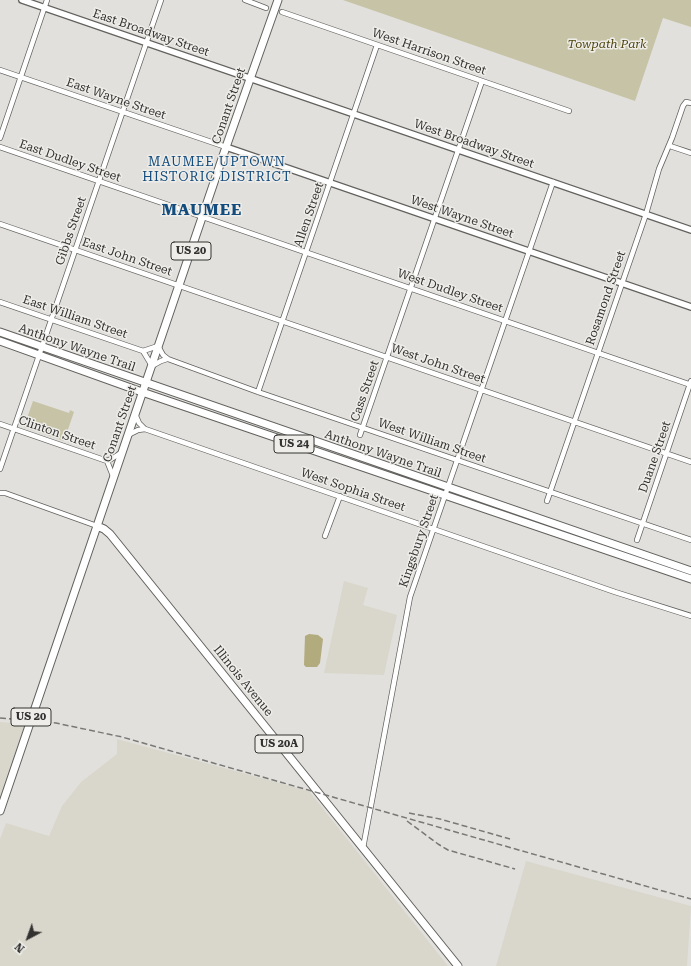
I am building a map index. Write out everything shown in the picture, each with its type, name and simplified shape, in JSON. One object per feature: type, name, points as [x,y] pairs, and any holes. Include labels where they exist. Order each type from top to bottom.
[{"type":"main road","name":"Conant Street","points":[[0,811],[142,392],[278,0]]},
{"type":"main road","name":"Anthony Wayne Trail","points":[[0,332],[145,384],[691,571]]},
{"type":"main road","name":"Anthony Wayne Trail","points":[[0,341],[142,392],[691,579]]},
{"type":"main road","name":"Illinois Avenue","points":[[97,526],[110,534],[458,966]]},
{"type":"street","name":"East Broadway Street","points":[[22,0],[250,78]]},
{"type":"street","points":[[0,138],[48,0]]},
{"type":"street","name":"Gibbs Street","points":[[0,469],[161,0]]},
{"type":"street","points":[[245,0],[266,8]]},
{"type":"street","name":"West Harrison Street","points":[[282,12],[569,111]]},
{"type":"street","name":"Allen Street","points":[[258,392],[378,45]]},
{"type":"street","name":"East Wayne Street","points":[[0,70],[226,148]]},
{"type":"street","name":"West Broadway Street","points":[[250,78],[691,230]]},
{"type":"street","name":"Cass Street","points":[[360,435],[482,81]]},
{"type":"street","name":"Rosamond Street","points":[[547,501],[646,214],[659,169],[670,146],[682,106],[685,103],[691,103]]},
{"type":"street","points":[[670,146],[691,153]]},
{"type":"street","name":"East Dudley Street","points":[[0,148],[203,216]]},
{"type":"street","name":"West Wayne Street","points":[[226,148],[691,307]]},
{"type":"street","name":"Kingsbury Street","points":[[363,848],[410,597],[553,182]]},
{"type":"street","name":"West Dudley Street","points":[[203,216],[598,353],[691,383]]},
{"type":"street","name":"East John Street","points":[[0,224],[179,286]]},
{"type":"street","name":"West John Street","points":[[179,286],[691,462]]},
{"type":"street","name":"East William Street","points":[[0,302],[143,351]]},
{"type":"street","points":[[158,346],[163,355],[168,359],[152,366],[143,351],[158,346]]},
{"type":"street","name":"West William Street","points":[[168,359],[258,392],[691,540]]},
{"type":"street","name":"Duane Street","points":[[637,540],[691,383]]},
{"type":"street","points":[[135,414],[140,424],[145,429]]},
{"type":"street","name":"Clinton Street","points":[[0,424],[107,460],[122,452]]},
{"type":"street","points":[[128,435],[138,430],[145,429]]},
{"type":"street","name":"West Sophia Street","points":[[145,429],[615,592],[691,616]]},
{"type":"street","name":"Clinton Street","points":[[107,460],[113,477]]},
{"type":"street","points":[[1,491],[97,526]]},
{"type":"street","points":[[325,536],[340,496]]},
{"type":"shaded area","points":[[344,581],[368,588],[363,605],[397,615],[384,675],[324,673]]},
{"type":"shaded area","points":[[309,634],[318,635],[323,639],[320,663],[317,667],[306,667],[304,665],[305,636]]},
{"type":"shaded area","points":[[0,722],[25,724],[0,796]]},
{"type":"shaded area","points":[[117,739],[309,791],[448,966],[0,966],[0,839],[6,823],[49,836],[62,806],[81,782],[117,754]]},
{"type":"shaded area","points":[[526,861],[691,906],[687,966],[496,966]]},
{"type":"green space","name":"Towpath Park","points":[[343,0],[691,0],[691,27],[663,18],[635,101]]},
{"type":"green space","points":[[33,401],[69,413],[70,410],[74,412],[64,441],[24,427]]},
{"type":"railway","points":[[0,718],[56,723],[122,737],[691,899]]},
{"type":"railway","points":[[409,813],[440,819],[510,839]]},
{"type":"railway","points":[[407,821],[448,850],[515,869]]},
{"type":"district","name":"MAUMEE UPTOWN HISTORIC DISTRICT","points":[[217,170]]},
{"type":"district","name":"MAUMEE","points":[[202,210]]}]
